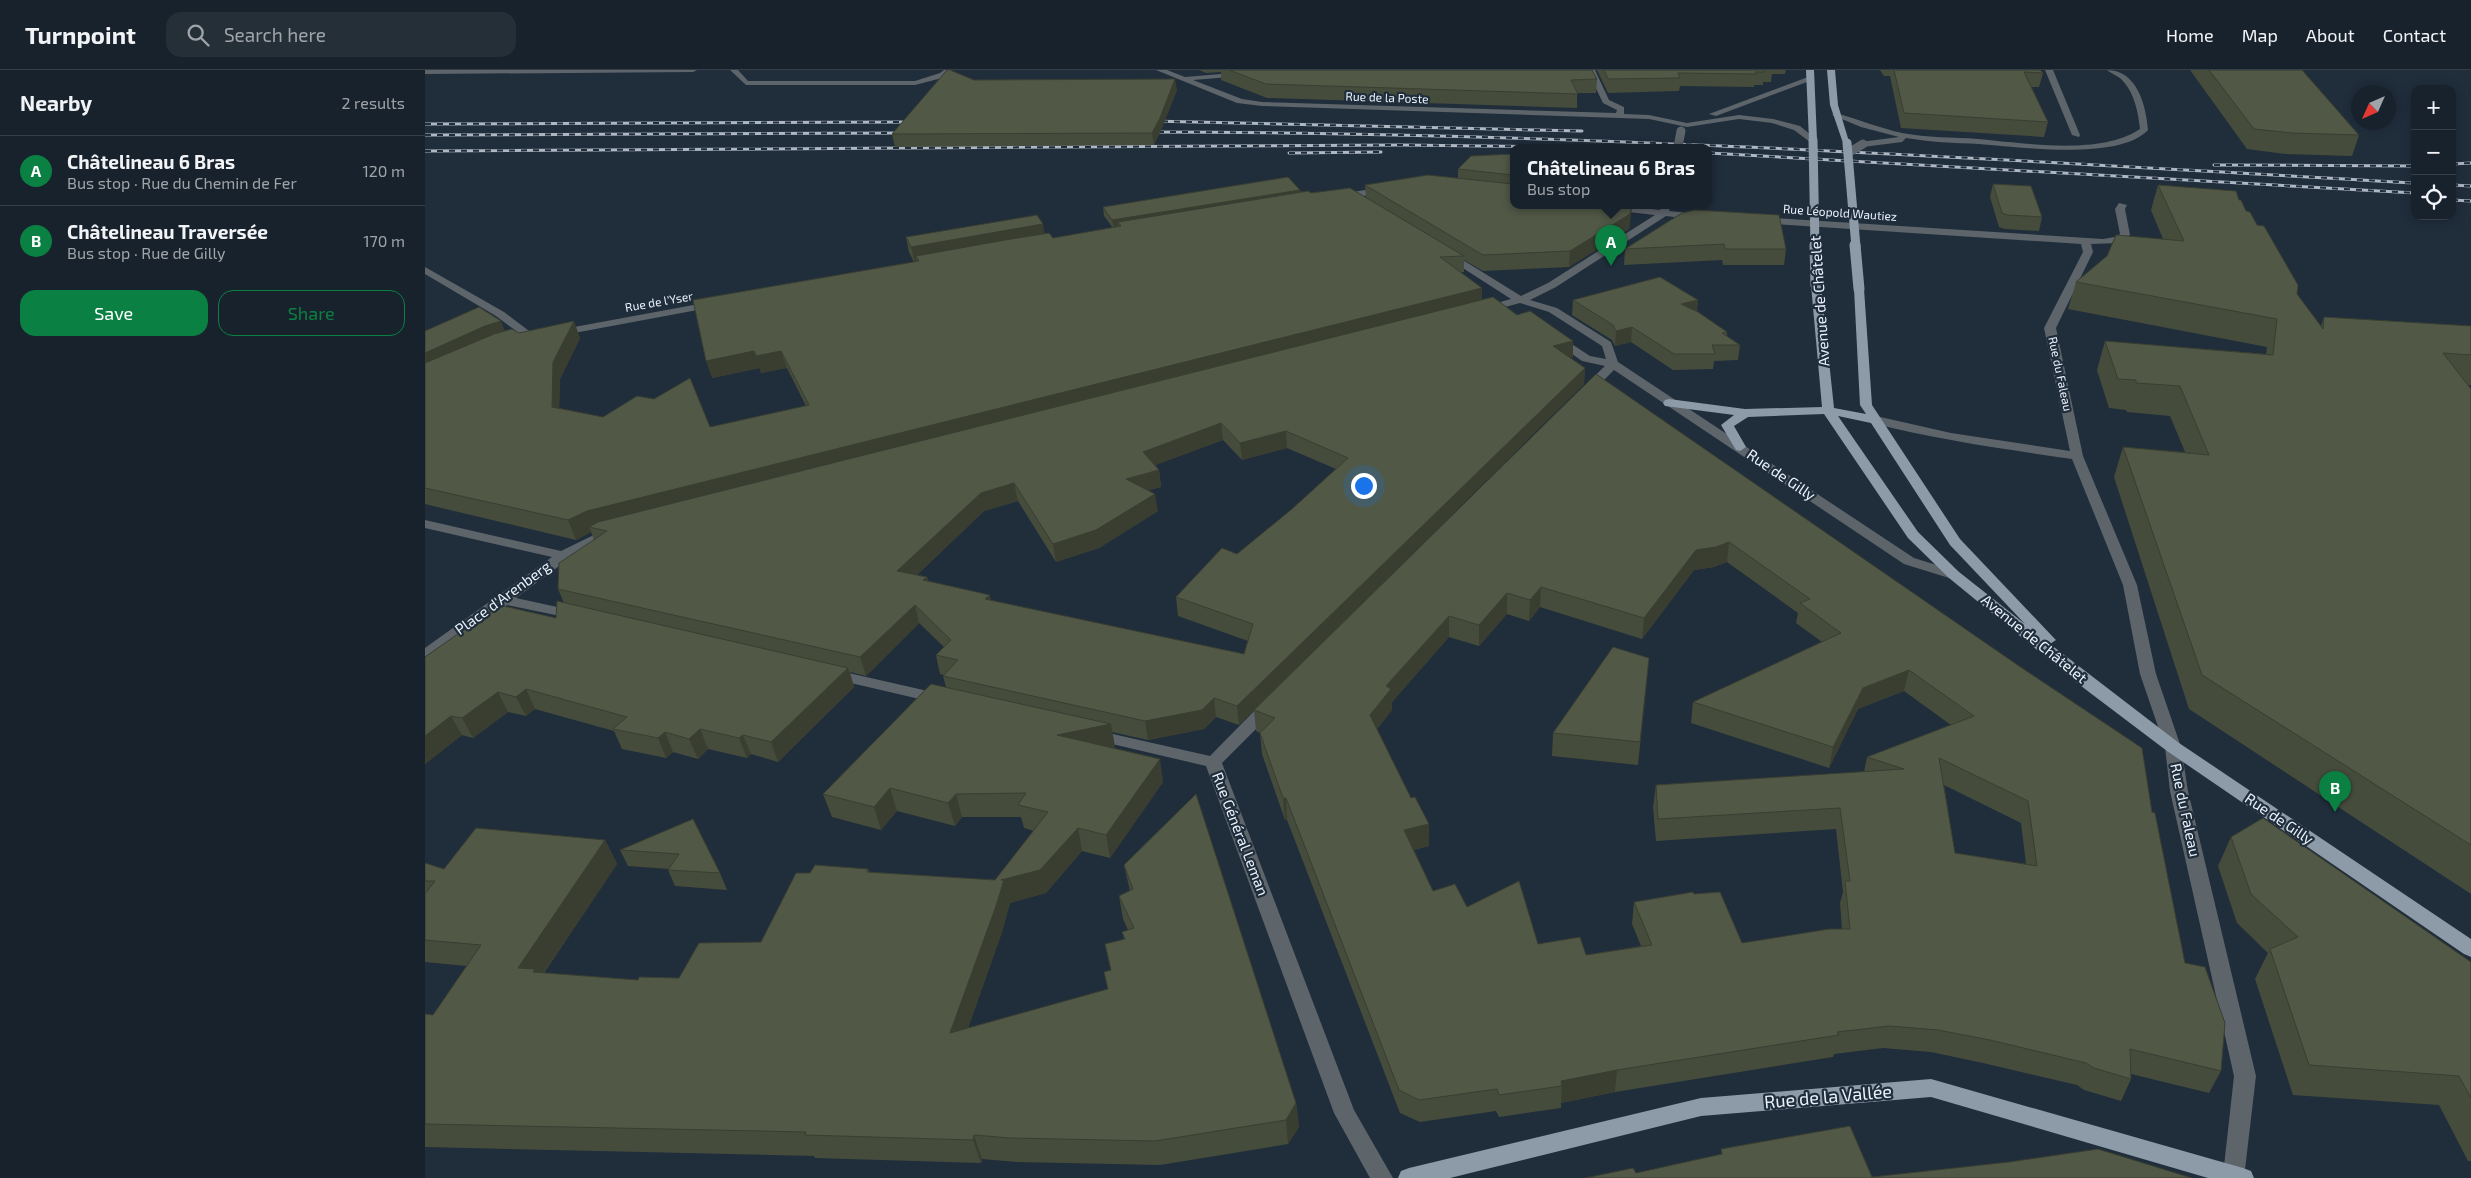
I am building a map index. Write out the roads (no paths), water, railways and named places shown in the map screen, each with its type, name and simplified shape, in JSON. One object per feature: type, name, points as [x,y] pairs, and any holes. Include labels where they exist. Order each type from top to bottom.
[{"type":"main road","name":"Avenue de Châtelet","points":[[1831,70],[1836,115],[1847,148],[1859,289],[1866,404],[1955,542],[2091,685]]},
{"type":"main road","name":"Avenue de Châtelet","points":[[1811,74],[1816,285],[1828,410],[1913,535],[1954,575],[2091,685]]},
{"type":"main road","points":[[1669,403],[1745,413],[1828,410],[1876,420]]},
{"type":"main road","points":[[1740,448],[1727,425],[1745,413]]},
{"type":"main road","name":"Rue de Gilly","points":[[2091,685],[2173,747],[2471,949]]},
{"type":"main road","name":"Rue de la Vallée","points":[[1409,1178],[1701,1107],[1931,1088],[2239,1177]]},
{"type":"street","points":[[425,72],[693,70]]},
{"type":"street","points":[[734,70],[745,83],[915,83],[946,72]]},
{"type":"street","name":"Rue de la Poste","points":[[1160,70],[1240,101],[1262,104],[1649,117],[1684,128]]},
{"type":"street","points":[[1591,70],[1606,101],[1621,109],[1619,117]]},
{"type":"street","points":[[2049,70],[2076,135]]},
{"type":"street","points":[[1847,148],[1863,144],[1914,138],[2072,147],[2127,141],[2144,130],[2143,117],[2128,79],[2111,70]]},
{"type":"street","points":[[1184,78],[1251,73]]},
{"type":"street","points":[[1679,144],[1684,128],[1811,74]]},
{"type":"street","points":[[1836,115],[1870,127],[1914,138]]},
{"type":"street","points":[[1684,128],[1739,117],[1773,121],[1797,128],[1813,140]]},
{"type":"street","points":[[1333,198],[1393,190]]},
{"type":"street","points":[[1348,195],[1365,205]]},
{"type":"street","name":"Rue Léopold Wautiez","points":[[1752,220],[2086,242],[2117,240],[2125,235],[2120,209],[2122,205]]},
{"type":"street","points":[[1466,314],[1521,300],[1552,284],[1665,209],[1712,218]]},
{"type":"street","name":"Rue du Faleau","points":[[2086,242],[2088,252],[2051,328],[2077,456],[2131,586],[2148,674],[2173,747],[2179,790],[2245,1076],[2239,1177]]},
{"type":"street","points":[[1437,249],[1541,310],[1597,348],[1613,364],[1579,399]]},
{"type":"street","points":[[425,270],[499,314],[541,336]]},
{"type":"street","points":[[1521,300],[1519,308],[1525,316]]},
{"type":"street","name":"Rue de l'Yser","points":[[514,342],[725,302]]},
{"type":"street","name":"Rue de Gilly","points":[[1548,332],[1586,359],[1613,364],[1909,561],[1954,575]]},
{"type":"street","points":[[1876,420],[1931,434],[2077,456]]},
{"type":"street","name":"Place d'Arenberg","points":[[425,524],[562,555]]},
{"type":"street","points":[[562,555],[600,535],[629,526]]},
{"type":"street","name":"Place d'Arenberg","points":[[425,655],[432,643],[504,600],[562,555]]},
{"type":"street","points":[[504,600],[586,618]]},
{"type":"street","points":[[815,670],[960,704]]},
{"type":"street","name":"Rue Général Leman","points":[[1276,699],[1213,762],[1345,1113],[1382,1178]]},
{"type":"street","points":[[1077,731],[1213,762]]},
{"type":"railway","points":[[1150,121],[1582,131]]},
{"type":"railway","points":[[425,124],[915,122]]},
{"type":"railway","points":[[1146,132],[1305,133],[1675,144]]},
{"type":"railway","points":[[425,135],[906,133]]},
{"type":"railway","points":[[425,151],[1401,145],[1510,146]]},
{"type":"railway","points":[[1712,145],[1939,156],[2411,183]]},
{"type":"railway","points":[[1289,153],[1381,152]]},
{"type":"railway","points":[[1712,153],[2411,193]]},
{"type":"railway","points":[[2456,164],[2471,163]]},
{"type":"railway","points":[[2214,165],[2411,166]]},
{"type":"railway","points":[[2456,185],[2471,186]]},
{"type":"railway","points":[[2456,200],[2471,201]]},
{"type":"place","name":"Châtelineau 6 Bras","points":[[1611,266]]},
{"type":"place","name":"Châtelineau Traversée","points":[[2335,812]]}]
